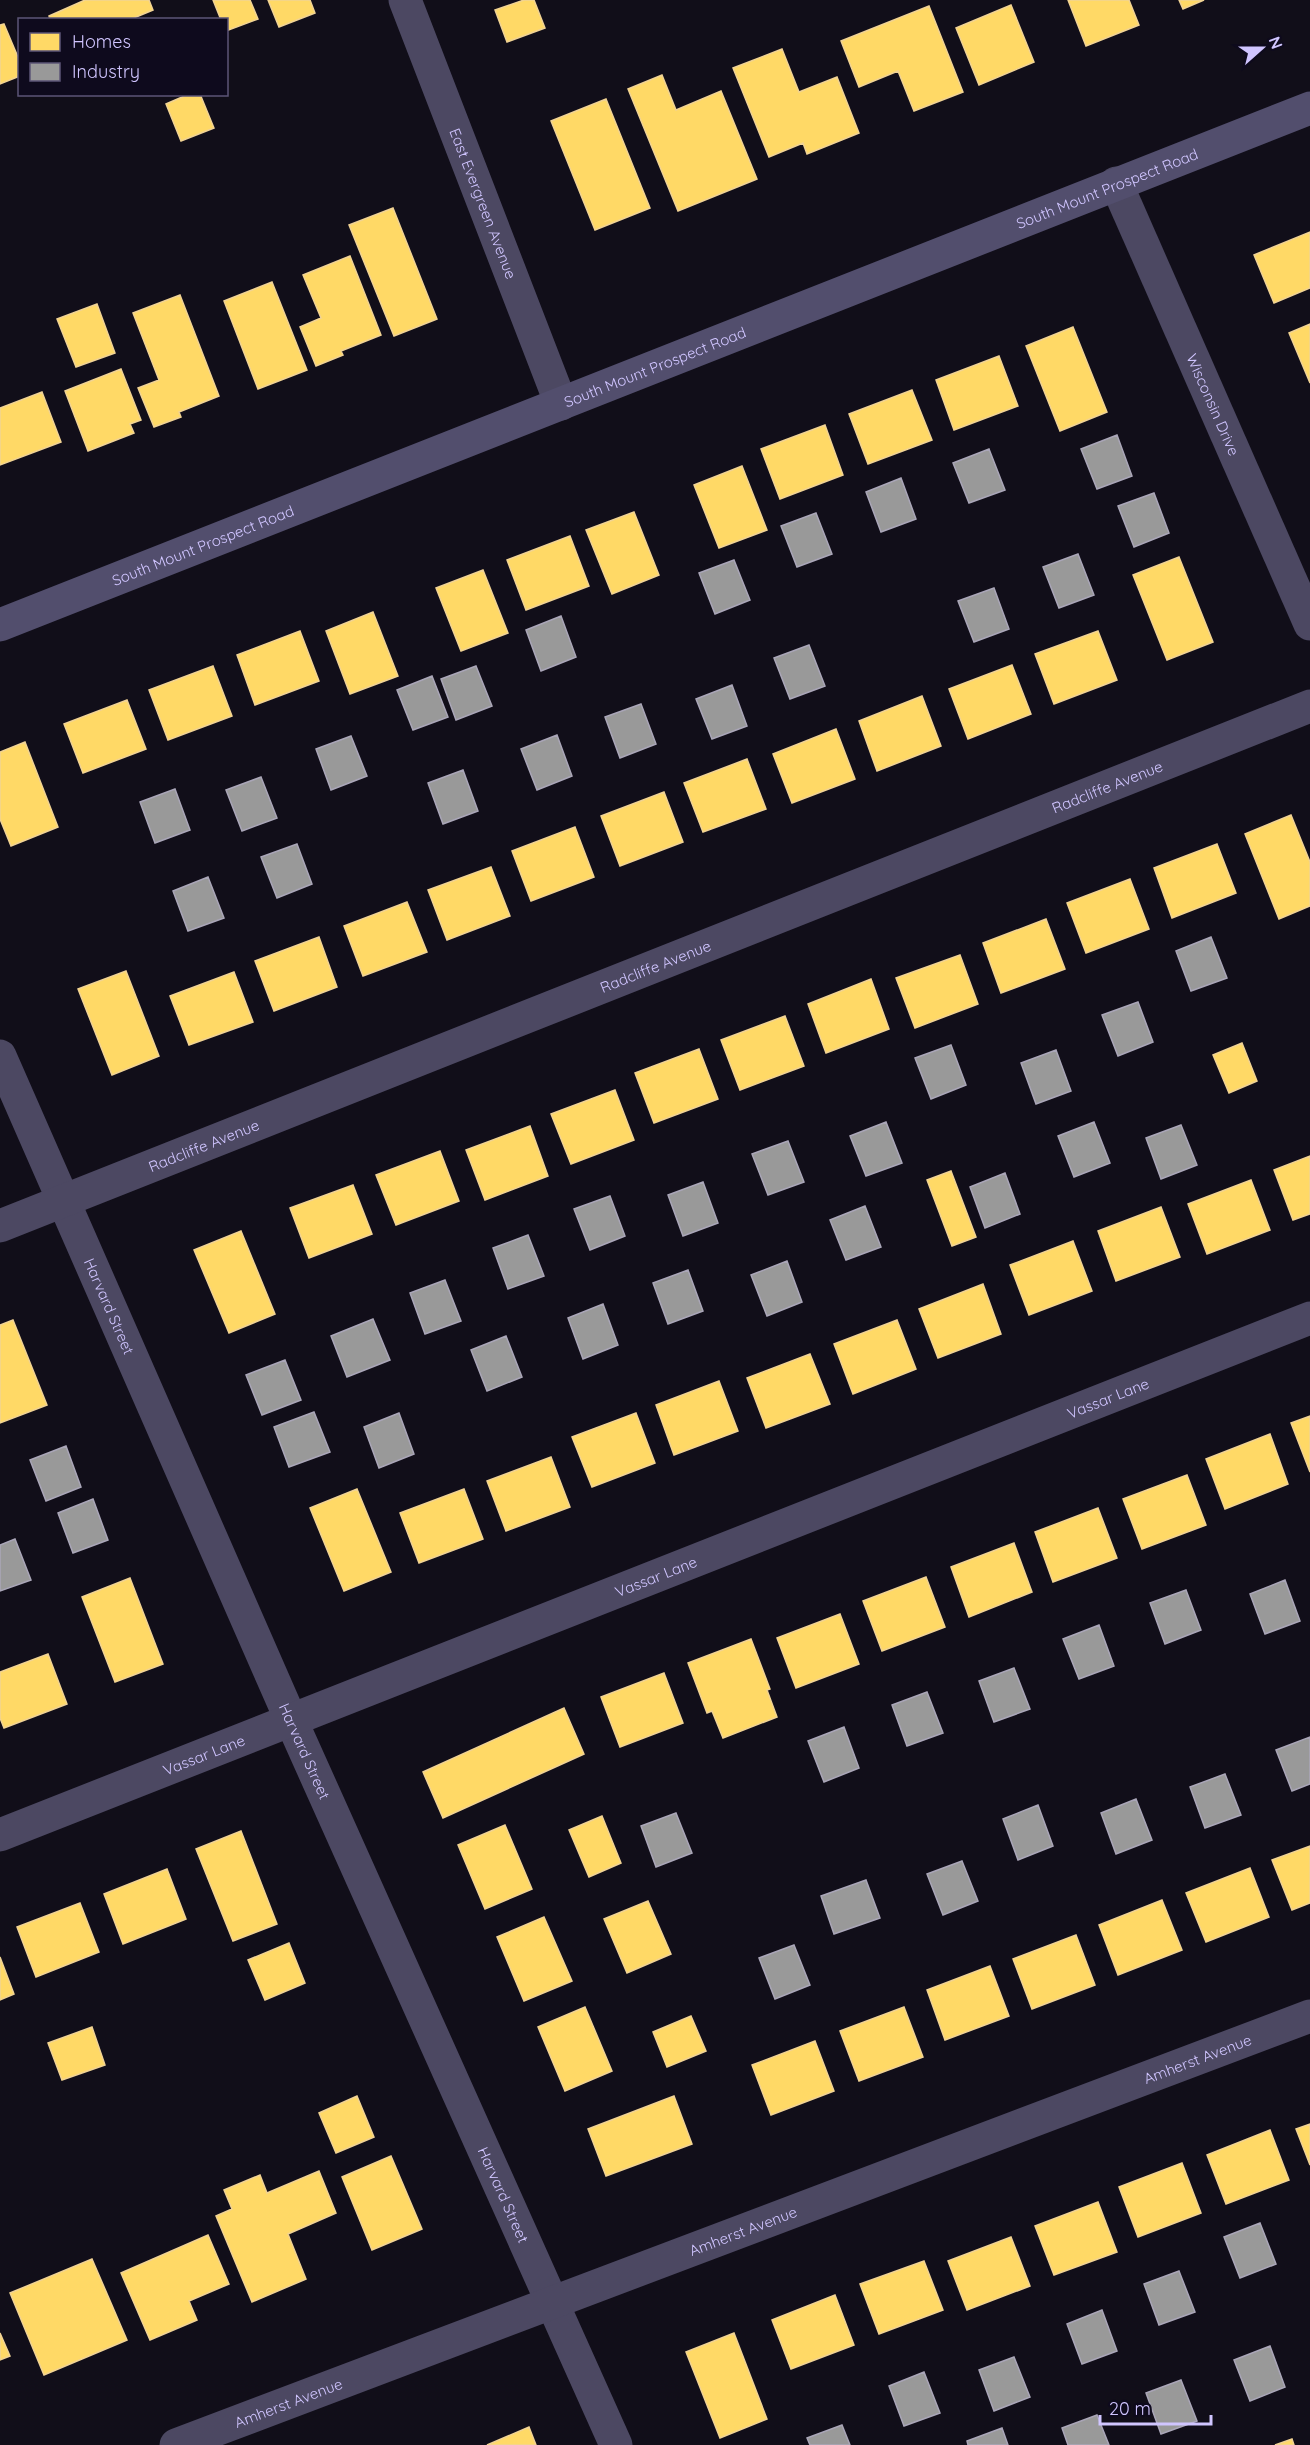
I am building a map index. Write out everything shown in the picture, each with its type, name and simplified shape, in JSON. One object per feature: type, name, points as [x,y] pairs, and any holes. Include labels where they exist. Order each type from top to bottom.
[{"type":"main road","name":"South Mount Prospect Road","points":[[0,625],[1310,108]]},
{"type":"street","name":"East Evergreen Avenue","points":[[405,0],[561,404]]},
{"type":"street","name":"Wisconsin Drive","points":[[1116,183],[1310,624]]},
{"type":"street","name":"Radcliffe Avenue","points":[[0,1226],[1310,706]]},
{"type":"street","name":"Harvard Street","points":[[0,1056],[291,1720],[616,2445]]},
{"type":"street","name":"Vassar Lane","points":[[0,1835],[1310,1318]]},
{"type":"street","name":"Amherst Avenue","points":[[176,2445],[1310,2016]]},
{"type":"building: Homes","points":[[85,0],[149,0],[153,10],[134,18],[50,18],[49,16]]},
{"type":"building: Homes","points":[[213,0],[250,0],[258,19],[228,30],[228,18],[220,18]]},
{"type":"building: Homes","points":[[268,0],[310,0],[315,13],[279,27]]},
{"type":"building: Homes","points":[[524,0],[534,0],[545,28],[507,42],[495,10]]},
{"type":"building: Homes","points":[[1068,0],[1129,0],[1139,25],[1086,46]]},
{"type":"building: Homes","points":[[1179,0],[1204,0],[1183,9]]},
{"type":"building: Homes","points":[[1011,5],[1034,62],[979,85],[956,28]]},
{"type":"building: Homes","points":[[929,6],[963,92],[914,111],[898,71],[859,87],[841,41]]},
{"type":"building: Homes","points":[[4,24],[18,57],[18,77],[0,84],[0,25]]},
{"type":"building: Homes","points":[[782,49],[799,92],[837,77],[859,133],[807,154],[803,143],[769,157],[733,68]]},
{"type":"building: Homes","points":[[662,75],[676,110],[721,91],[757,179],[678,211],[628,89]]},
{"type":"building: Homes","points":[[184,96],[201,96],[214,128],[181,141],[166,104]]},
{"type":"building: Homes","points":[[606,99],[650,208],[595,230],[551,121]]},
{"type":"building: Homes","points":[[393,208],[437,319],[394,336],[349,225]]},
{"type":"building: Homes","points":[[1310,232],[1310,288],[1274,303],[1254,255]]},
{"type":"building: Homes","points":[[350,256],[381,335],[341,351],[343,355],[316,366],[300,327],[321,318],[303,275]]},
{"type":"building: Homes","points":[[272,282],[307,370],[258,389],[224,301]]},
{"type":"building: Homes","points":[[180,295],[219,396],[179,412],[181,417],[154,427],[138,388],[159,380],[133,313]]},
{"type":"building: Homes","points":[[97,304],[115,353],[76,367],[57,319]]},
{"type":"building: Homes","points":[[1310,324],[1310,383],[1289,333]]},
{"type":"building: Homes","points":[[1073,327],[1107,412],[1060,431],[1026,346]]},
{"type":"building: Homes","points":[[999,356],[1018,406],[954,430],[936,380]]},
{"type":"building: Homes","points":[[121,369],[141,420],[130,424],[134,433],[88,451],[65,391]]},
{"type":"building: Homes","points":[[912,390],[932,440],[868,464],[849,414]]},
{"type":"building: Homes","points":[[42,392],[61,442],[0,465],[0,408]]},
{"type":"building: Homes","points":[[825,425],[843,475],[780,499],[761,449]]},
{"type":"building: Homes","points":[[742,466],[767,530],[719,548],[694,485]]},
{"type":"building: Homes","points":[[634,512],[659,575],[612,594],[586,530]]},
{"type":"building: Homes","points":[[570,536],[589,586],[526,610],[507,560]]},
{"type":"building: Homes","points":[[1179,557],[1213,642],[1167,660],[1133,575]]},
{"type":"building: Homes","points":[[483,570],[508,633],[461,651],[436,588]]},
{"type":"building: Homes","points":[[373,612],[398,676],[350,694],[326,631]]},
{"type":"building: Homes","points":[[300,631],[319,681],[255,705],[237,655]]},
{"type":"building: Homes","points":[[1098,631],[1117,680],[1054,704],[1035,654]]},
{"type":"building: Homes","points":[[1012,665],[1031,714],[968,739],[949,689]]},
{"type":"building: Homes","points":[[213,666],[232,716],[168,740],[149,690]]},
{"type":"building: Homes","points":[[922,696],[941,746],[877,771],[859,721]]},
{"type":"building: Homes","points":[[127,700],[146,749],[83,773],[64,724]]},
{"type":"building: Homes","points":[[836,729],[855,779],[792,803],[773,754]]},
{"type":"building: Homes","points":[[25,742],[58,827],[11,846],[0,819],[0,752]]},
{"type":"building: Homes","points":[[747,759],[766,809],[703,832],[684,783]]},
{"type":"building: Homes","points":[[664,792],[683,842],[620,866],[601,816]]},
{"type":"building: Homes","points":[[1291,815],[1310,862],[1310,906],[1279,919],[1245,834]]},
{"type":"building: Homes","points":[[575,827],[594,877],[531,901],[512,851]]},
{"type":"building: Homes","points":[[1217,844],[1236,893],[1172,918],[1154,868]]},
{"type":"building: Homes","points":[[491,867],[510,916],[447,940],[428,890]]},
{"type":"building: Homes","points":[[1130,879],[1149,929],[1086,953],[1067,903]]},
{"type":"building: Homes","points":[[407,902],[427,952],[363,976],[344,926]]},
{"type":"building: Homes","points":[[1046,919],[1065,969],[1001,993],[983,943]]},
{"type":"building: Homes","points":[[319,937],[337,987],[274,1011],[255,961]]},
{"type":"building: Homes","points":[[960,955],[978,1004],[915,1028],[896,978]]},
{"type":"building: Homes","points":[[126,971],[159,1056],[112,1075],[78,989]]},
{"type":"building: Homes","points":[[234,972],[253,1022],[189,1045],[170,996]]},
{"type":"building: Homes","points":[[871,979],[889,1029],[826,1053],[808,1004]]},
{"type":"building: Homes","points":[[785,1016],[804,1066],[740,1090],[721,1040]]},
{"type":"building: Homes","points":[[1242,1043],[1257,1081],[1229,1093],[1213,1055]]},
{"type":"building: Homes","points":[[699,1049],[718,1099],[654,1123],[635,1073]]},
{"type":"building: Homes","points":[[615,1090],[634,1140],[571,1164],[551,1114]]},
{"type":"building: Homes","points":[[530,1126],[548,1176],[485,1200],[466,1150]]},
{"type":"building: Homes","points":[[440,1151],[459,1201],[396,1225],[376,1175]]},
{"type":"building: Homes","points":[[1310,1156],[1310,1214],[1293,1220],[1274,1170]]},
{"type":"building: Homes","points":[[951,1171],[976,1237],[952,1246],[927,1180]]},
{"type":"building: Homes","points":[[1251,1180],[1270,1230],[1207,1254],[1188,1204]]},
{"type":"building: Homes","points":[[353,1185],[372,1234],[309,1258],[290,1208]]},
{"type":"building: Homes","points":[[1161,1207],[1180,1257],[1116,1281],[1098,1231]]},
{"type":"building: Homes","points":[[241,1231],[275,1314],[229,1333],[194,1250]]},
{"type":"building: Homes","points":[[1073,1241],[1092,1291],[1029,1315],[1010,1265]]},
{"type":"building: Homes","points":[[983,1284],[1001,1334],[938,1358],[919,1309]]},
{"type":"building: Homes","points":[[13,1320],[47,1405],[0,1423],[0,1325]]},
{"type":"building: Homes","points":[[897,1320],[916,1369],[853,1394],[834,1344]]},
{"type":"building: Homes","points":[[810,1354],[830,1404],[766,1428],[747,1378]]},
{"type":"building: Homes","points":[[719,1381],[738,1431],[674,1455],[656,1405]]},
{"type":"building: Homes","points":[[636,1413],[655,1463],[592,1487],[572,1437]]},
{"type":"building: Homes","points":[[1310,1416],[1310,1472],[1291,1423]]},
{"type":"building: Homes","points":[[1270,1434],[1288,1484],[1225,1509],[1206,1459]]},
{"type":"building: Homes","points":[[551,1457],[570,1507],[506,1531],[487,1481]]},
{"type":"building: Homes","points":[[1187,1475],[1206,1525],[1142,1549],[1123,1499]]},
{"type":"building: Homes","points":[[357,1489],[391,1572],[344,1591],[310,1508]]},
{"type":"building: Homes","points":[[464,1489],[483,1539],[419,1563],[400,1513]]},
{"type":"building: Homes","points":[[1098,1508],[1117,1558],[1053,1582],[1035,1532]]},
{"type":"building: Homes","points":[[1014,1543],[1032,1592],[969,1617],[951,1567]]},
{"type":"building: Homes","points":[[926,1577],[945,1627],[882,1651],[863,1601]]},
{"type":"building: Homes","points":[[130,1578],[163,1664],[115,1682],[82,1597]]},
{"type":"building: Homes","points":[[840,1614],[859,1664],[796,1688],[777,1638]]},
{"type":"building: Homes","points":[[751,1639],[770,1689],[767,1690],[777,1717],[723,1738],[712,1711],[707,1713],[688,1663]]},
{"type":"building: Homes","points":[[48,1654],[67,1704],[4,1728],[0,1718],[0,1672]]},
{"type":"building: Homes","points":[[664,1673],[683,1723],[620,1747],[601,1697]]},
{"type":"building: Homes","points":[[564,1708],[584,1754],[443,1818],[423,1772]]},
{"type":"building: Homes","points":[[602,1816],[621,1863],[589,1877],[569,1830]]},
{"type":"building: Homes","points":[[505,1825],[532,1889],[485,1909],[458,1845]]},
{"type":"building: Homes","points":[[241,1831],[277,1924],[233,1941],[196,1849]]},
{"type":"building: Homes","points":[[1310,1846],[1310,1903],[1292,1910],[1272,1860]]},
{"type":"building: Homes","points":[[1250,1868],[1269,1917],[1206,1942],[1186,1893]]},
{"type":"building: Homes","points":[[167,1869],[186,1919],[123,1944],[104,1894]]},
{"type":"building: Homes","points":[[1162,1900],[1182,1950],[1118,1975],[1099,1925]]},
{"type":"building: Homes","points":[[648,1901],[671,1954],[627,1973],[604,1919]]},
{"type":"building: Homes","points":[[80,1903],[99,1952],[36,1977],[17,1927]]},
{"type":"building: Homes","points":[[544,1917],[572,1981],[524,2001],[497,1937]]},
{"type":"building: Homes","points":[[1076,1935],[1095,1985],[1032,2009],[1013,1959]]},
{"type":"building: Homes","points":[[289,1943],[305,1983],[265,2000],[248,1960]]},
{"type":"building: Homes","points":[[0,1957],[14,1994],[0,2000]]},
{"type":"building: Homes","points":[[990,1966],[1009,2016],[945,2040],[927,1990]]},
{"type":"building: Homes","points":[[585,2007],[612,2071],[565,2091],[538,2027]]},
{"type":"building: Homes","points":[[904,2007],[923,2057],[859,2081],[840,2031]]},
{"type":"building: Homes","points":[[691,2016],[706,2051],[667,2067],[653,2032]]},
{"type":"building: Homes","points":[[92,2027],[105,2065],[62,2080],[48,2043]]},
{"type":"building: Homes","points":[[815,2041],[834,2091],[771,2115],[752,2065]]},
{"type":"building: Homes","points":[[357,2096],[374,2137],[336,2153],[319,2113]]},
{"type":"building: Homes","points":[[674,2096],[692,2144],[606,2176],[588,2129]]},
{"type":"building: Homes","points":[[1310,2124],[1310,2165],[1296,2129]]},
{"type":"building: Homes","points":[[1270,2130],[1289,2180],[1226,2204],[1207,2155]]},
{"type":"building: Homes","points":[[391,2156],[422,2229],[372,2250],[342,2177]]},
{"type":"building: Homes","points":[[1182,2163],[1201,2213],[1138,2237],[1119,2187]]},
{"type":"building: Homes","points":[[319,2171],[336,2213],[288,2234],[306,2279],[252,2302],[216,2216],[232,2209],[224,2190],[260,2175],[267,2193]]},
{"type":"building: Homes","points":[[1098,2202],[1117,2252],[1054,2275],[1035,2226]]},
{"type":"building: Homes","points":[[208,2235],[229,2284],[189,2301],[197,2320],[150,2340],[121,2273]]},
{"type":"building: Homes","points":[[1011,2237],[1030,2286],[967,2310],[948,2261]]},
{"type":"building: Homes","points":[[92,2259],[127,2340],[44,2375],[10,2293]]},
{"type":"building: Homes","points":[[924,2261],[943,2310],[879,2334],[860,2284]]},
{"type":"building: Homes","points":[[835,2295],[854,2345],[791,2369],[772,2320]]},
{"type":"building: Homes","points":[[0,2333],[10,2356],[0,2360]]},
{"type":"building: Homes","points":[[734,2333],[767,2419],[720,2438],[686,2352]]},
{"type":"building: Homes","points":[[529,2427],[536,2445],[487,2445]]},
{"type":"building: Homes","points":[[1292,2439],[1294,2445],[1275,2445]]},
{"type":"building: Industry","points":[[1117,435],[1132,476],[1097,489],[1081,449]]},
{"type":"building: Industry","points":[[989,449],[1005,490],[969,503],[953,463]]},
{"type":"building: Industry","points":[[901,478],[916,519],[881,532],[866,492]]},
{"type":"building: Industry","points":[[1154,493],[1169,533],[1134,547],[1118,506]]},
{"type":"building: Industry","points":[[816,513],[832,554],[797,567],[781,526]]},
{"type":"building: Industry","points":[[1078,554],[1094,595],[1059,608],[1043,567]]},
{"type":"building: Industry","points":[[734,560],[750,600],[715,614],[699,573]]},
{"type":"building: Industry","points":[[994,588],[1009,629],[974,642],[958,601]]},
{"type":"building: Industry","points":[[561,616],[576,657],[541,671],[526,630]]},
{"type":"building: Industry","points":[[809,645],[825,686],[790,699],[774,658]]},
{"type":"building: Industry","points":[[476,666],[492,706],[456,720],[441,679]]},
{"type":"building: Industry","points":[[432,676],[448,717],[413,730],[397,690]]},
{"type":"building: Industry","points":[[732,685],[747,726],[712,739],[696,699]]},
{"type":"building: Industry","points":[[641,704],[656,744],[620,758],[605,717]]},
{"type":"building: Industry","points":[[557,735],[572,776],[537,790],[521,749]]},
{"type":"building: Industry","points":[[351,736],[367,776],[331,790],[316,749]]},
{"type":"building: Industry","points":[[463,770],[478,811],[443,824],[428,783]]},
{"type":"building: Industry","points":[[261,777],[277,818],[242,831],[226,790]]},
{"type":"building: Industry","points":[[175,789],[190,830],[155,843],[140,802]]},
{"type":"building: Industry","points":[[297,844],[312,884],[277,898],[261,857]]},
{"type":"building: Industry","points":[[208,877],[224,918],[188,931],[173,891]]},
{"type":"building: Industry","points":[[1211,937],[1227,978],[1191,991],[1176,951]]},
{"type":"building: Industry","points":[[1138,1002],[1153,1042],[1118,1056],[1102,1015]]},
{"type":"building: Industry","points":[[951,1045],[966,1085],[931,1099],[915,1058]]},
{"type":"building: Industry","points":[[1056,1050],[1071,1091],[1036,1104],[1021,1063]]},
{"type":"building: Industry","points":[[886,1122],[902,1163],[866,1176],[850,1136]]},
{"type":"building: Industry","points":[[1094,1122],[1110,1163],[1074,1177],[1058,1136]]},
{"type":"building: Industry","points":[[1181,1125],[1197,1165],[1161,1179],[1146,1138]]},
{"type":"building: Industry","points":[[788,1141],[804,1182],[768,1195],[752,1154]]},
{"type":"building: Industry","points":[[1005,1173],[1020,1214],[985,1228],[970,1187]]},
{"type":"building: Industry","points":[[703,1182],[718,1223],[683,1236],[668,1195]]},
{"type":"building: Industry","points":[[610,1196],[625,1236],[590,1250],[574,1209]]},
{"type":"building: Industry","points":[[865,1206],[881,1247],[846,1260],[830,1220]]},
{"type":"building: Industry","points":[[528,1235],[544,1276],[508,1289],[493,1248]]},
{"type":"building: Industry","points":[[787,1261],[802,1302],[767,1316],[751,1275]]},
{"type":"building: Industry","points":[[688,1270],[703,1311],[668,1324],[653,1283]]},
{"type":"building: Industry","points":[[445,1280],[461,1321],[425,1334],[410,1293]]},
{"type":"building: Industry","points":[[603,1304],[618,1345],[583,1359],[568,1318]]},
{"type":"building: Industry","points":[[373,1319],[390,1360],[347,1377],[331,1336]]},
{"type":"building: Industry","points":[[506,1336],[522,1377],[487,1391],[471,1350]]},
{"type":"building: Industry","points":[[285,1360],[301,1400],[262,1415],[246,1375]]},
{"type":"building: Industry","points":[[314,1412],[330,1452],[289,1467],[274,1427]]},
{"type":"building: Industry","points":[[399,1413],[414,1454],[379,1468],[364,1427]]},
{"type":"building: Industry","points":[[66,1446],[81,1487],[46,1501],[30,1460]]},
{"type":"building: Industry","points":[[93,1499],[108,1540],[73,1553],[58,1513]]},
{"type":"building: Industry","points":[[15,1539],[31,1580],[0,1591],[0,1545]]},
{"type":"building: Industry","points":[[1285,1580],[1300,1621],[1265,1634],[1250,1594]]},
{"type":"building: Industry","points":[[1186,1590],[1201,1630],[1165,1644],[1150,1603]]},
{"type":"building: Industry","points":[[1099,1625],[1114,1666],[1079,1679],[1063,1639]]},
{"type":"building: Industry","points":[[1014,1668],[1030,1709],[994,1722],[979,1681]]},
{"type":"building: Industry","points":[[927,1692],[943,1733],[907,1746],[892,1705]]},
{"type":"building: Industry","points":[[844,1727],[859,1768],[824,1782],[808,1741]]},
{"type":"building: Industry","points":[[1310,1737],[1310,1784],[1292,1791],[1276,1750]]},
{"type":"building: Industry","points":[[1225,1774],[1241,1815],[1205,1828],[1190,1787]]},
{"type":"building: Industry","points":[[1136,1799],[1152,1840],[1116,1854],[1101,1813]]},
{"type":"building: Industry","points":[[1038,1805],[1053,1846],[1018,1860],[1003,1819]]},
{"type":"building: Industry","points":[[676,1813],[692,1853],[656,1867],[641,1826]]},
{"type":"building: Industry","points":[[962,1861],[978,1901],[943,1915],[927,1874]]},
{"type":"building: Industry","points":[[866,1880],[880,1918],[834,1934],[821,1896]]},
{"type":"building: Industry","points":[[794,1945],[810,1985],[775,1999],[759,1958]]},
{"type":"building: Industry","points":[[1260,2223],[1276,2264],[1240,2278],[1224,2237]]},
{"type":"building: Industry","points":[[1179,2271],[1195,2312],[1159,2325],[1144,2284]]},
{"type":"building: Industry","points":[[1102,2310],[1117,2351],[1082,2364],[1067,2324]]},
{"type":"building: Industry","points":[[1270,2346],[1285,2387],[1250,2401],[1234,2360]]},
{"type":"building: Industry","points":[[1014,2357],[1030,2397],[994,2411],[979,2370]]},
{"type":"building: Industry","points":[[924,2372],[940,2413],[904,2426],[889,2386]]},
{"type":"building: Industry","points":[[1181,2380],[1197,2421],[1161,2434],[1146,2393]]},
{"type":"building: Industry","points":[[1097,2415],[1109,2445],[1068,2445],[1062,2428]]},
{"type":"building: Industry","points":[[842,2425],[850,2445],[810,2445],[807,2438]]},
{"type":"building: Industry","points":[[1002,2428],[1008,2445],[968,2445],[967,2441]]}]
